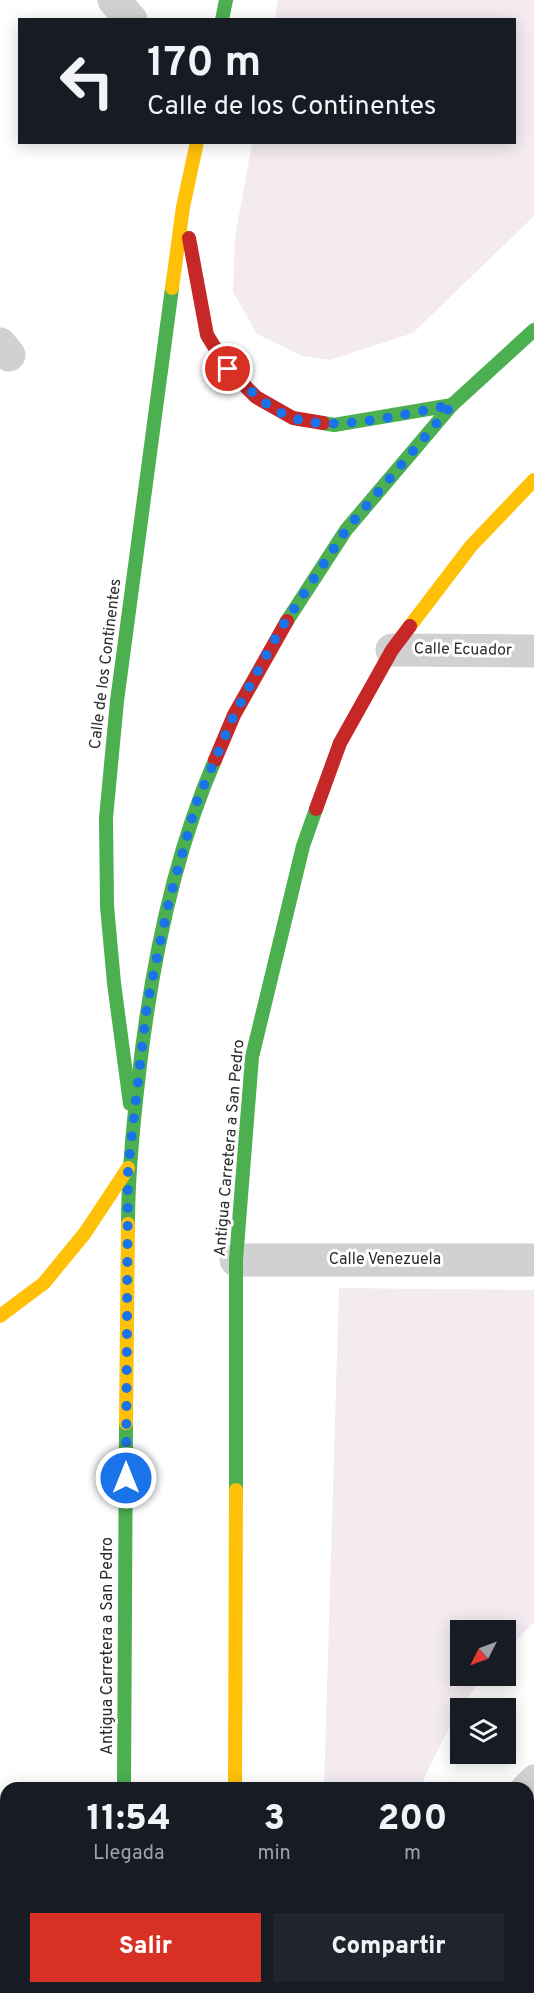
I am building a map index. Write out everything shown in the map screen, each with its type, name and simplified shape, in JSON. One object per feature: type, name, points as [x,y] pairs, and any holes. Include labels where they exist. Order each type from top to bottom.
[{"type":"main road","points":[[222,18],[226,0]]},
{"type":"main road","name":"Calle de los Continentes","points":[[133,1127],[114,983],[107,906],[106,818],[117,701],[183,207],[197,144]]},
{"type":"main road","name":"Calle de los Continentes","points":[[183,207],[207,334],[228,369],[256,397],[293,418],[334,425],[452,405]]},
{"type":"main road","name":"Antigua Carretera a San Pedro","points":[[124,1782],[128,1168],[147,1005],[169,901],[196,804],[234,715],[280,630],[346,530],[452,405],[534,330]]},
{"type":"main road","name":"Antigua Carretera a San Pedro","points":[[235,1782],[236,1260],[252,1057],[303,846],[340,743],[392,650],[471,546],[534,480]]},
{"type":"main road","points":[[0,1316],[44,1282],[85,1233],[128,1168]]},
{"type":"street","points":[[114,0],[129,18]]},
{"type":"street","name":"Calle Ecuador","points":[[392,650],[534,651]]},
{"type":"street","name":"Calle Venezuela","points":[[236,1260],[534,1260]]},
{"type":"shaded area","points":[[278,0],[534,0],[534,216],[413,333],[330,360],[302,356],[257,334],[233,292],[235,237],[252,144],[516,144],[516,18],[275,18]]},
{"type":"shaded area","points":[[339,1288],[534,1290],[534,1622],[516,1641],[516,1620],[450,1620],[450,1686],[476,1686],[468,1698],[450,1698],[450,1727],[423,1782],[324,1782]]},
{"type":"traffic: fast","points":[[222,18],[226,0]]},
{"type":"traffic: fast","points":[[130,1104],[114,983],[107,906],[106,818],[117,701],[172,288]]},
{"type":"traffic: fast","points":[[287,621],[346,530],[452,405],[534,330]]},
{"type":"traffic: fast","points":[[323,423],[334,425],[452,405]]},
{"type":"traffic: fast","points":[[128,1224],[135,1112],[144,1034],[157,954],[175,875],[215,760]]},
{"type":"traffic: fast","points":[[236,1490],[236,1260],[252,1057],[303,846],[316,809]]},
{"type":"traffic: fast","points":[[124,1782],[126,1423]]},
{"type":"traffic: slow","points":[[172,288],[183,207],[197,144]]},
{"type":"traffic: slow","points":[[410,626],[471,546],[534,480]]},
{"type":"traffic: slow","points":[[0,1316],[44,1283],[85,1233],[128,1168]]},
{"type":"traffic: slow","points":[[126,1423],[128,1224]]},
{"type":"traffic: slow","points":[[235,1782],[236,1490]]},
{"type":"traffic: jam","points":[[189,238],[207,335],[228,369],[256,397],[293,418],[323,423]]},
{"type":"traffic: jam","points":[[215,760],[234,715],[287,621]]},
{"type":"traffic: jam","points":[[316,809],[340,743],[392,650],[410,626]]},
{"type":"route","points":[[126,1478],[128,1168],[147,1005],[169,901],[196,804],[234,715],[280,630],[346,530],[452,405],[334,425],[293,418],[256,397],[228,369]]}]
